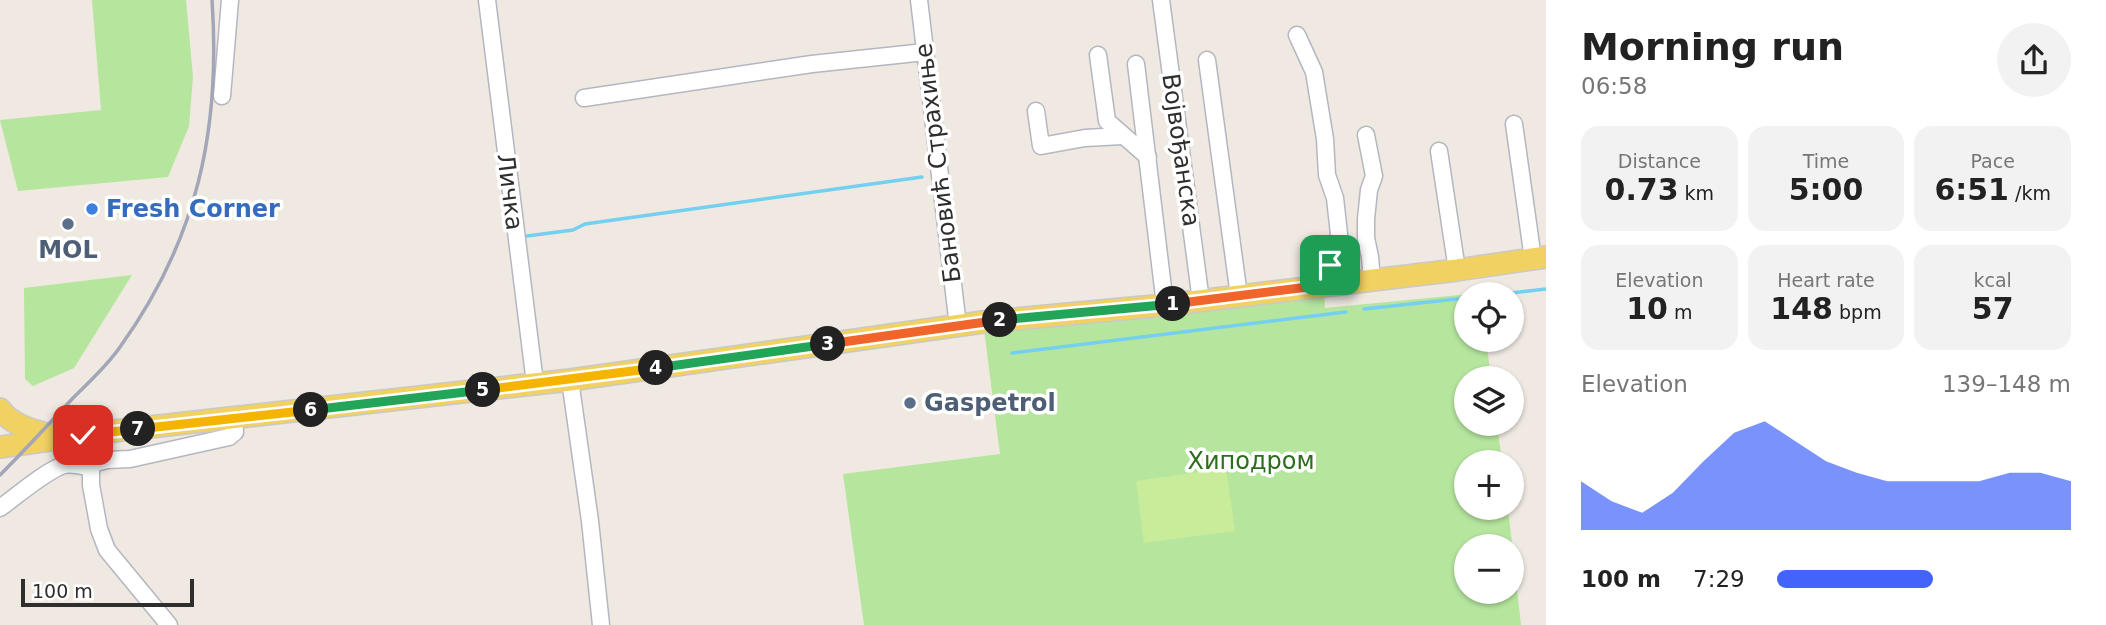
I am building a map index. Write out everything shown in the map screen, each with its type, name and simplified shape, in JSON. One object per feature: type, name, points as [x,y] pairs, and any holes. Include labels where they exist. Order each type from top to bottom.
[{"type":"main road","points":[[0,447],[570,380],[958,326],[1201,301],[1539,258]]},
{"type":"main road","points":[[0,409],[17,424],[61,438]]},
{"type":"main road","points":[[0,457],[23,443]]},
{"type":"street","points":[[222,96],[230,0]]},
{"type":"street","name":"Личка","points":[[487,0],[535,383]]},
{"type":"street","name":"Бановић Страхиње","points":[[919,0],[958,326]]},
{"type":"street","name":"Војвођанска","points":[[1161,0],[1201,301]]},
{"type":"street","points":[[1297,36],[1314,72],[1325,139],[1327,175],[1335,198],[1342,261],[1330,265],[1324,275],[1324,285]]},
{"type":"street","points":[[584,98],[812,64],[925,52]]},
{"type":"street","points":[[1098,55],[1107,121],[1148,157]]},
{"type":"street","points":[[1208,60],[1238,296]]},
{"type":"street","points":[[1136,64],[1165,305]]},
{"type":"street","points":[[1036,111],[1041,146],[1086,138],[1122,136]]},
{"type":"street","points":[[1514,124],[1539,258]]},
{"type":"street","points":[[1366,135],[1374,176],[1369,190],[1366,219],[1366,238],[1373,280]]},
{"type":"street","points":[[1439,151],[1457,270]]},
{"type":"street","points":[[570,380],[590,521],[601,625]]},
{"type":"street","points":[[169,625],[107,550],[99,529],[91,485],[91,468],[96,463],[107,460],[130,459],[229,437],[235,432],[234,418]]},
{"type":"street","points":[[0,508],[63,465],[91,468]]},
{"type":"green space","points":[[92,0],[186,0],[193,77],[189,126],[168,177],[18,191],[0,120],[101,110]]},
{"type":"green space","points":[[132,275],[74,368],[33,386],[25,379],[24,288]]},
{"type":"green space","name":"Хиподром","points":[[1324,286],[1325,308],[1454,295],[1454,352],[1488,352],[1489,366],[1454,366],[1454,436],[1499,436],[1500,450],[1454,450],[1454,520],[1509,520],[1511,534],[1454,534],[1454,604],[1519,604],[1521,625],[864,625],[843,474],[1000,454],[983,322]]},
{"type":"green space","points":[[1226,468],[1235,531],[1144,543],[1136,481]]},
{"type":"waterway","points":[[527,236],[573,230],[585,224],[922,177]]},
{"type":"waterway","points":[[1524,292],[1546,289]]},
{"type":"waterway","points":[[1364,309],[1454,299]]},
{"type":"waterway","points":[[1012,353],[1346,312]]},
{"type":"railway","points":[[0,475],[115,354],[146,307],[168,266],[198,182],[207,139],[214,48],[212,0]]},
{"type":"place","name":"Fresh Corner","points":[[92,209]]},
{"type":"place","name":"MOL","points":[[68,224]]},
{"type":"place","name":"Gaspetrol","points":[[910,403]]},
{"type":"route","points":[[83,435],[570,380],[983,322],[1165,305],[1324,285],[1324,275],[1330,265]]}]
